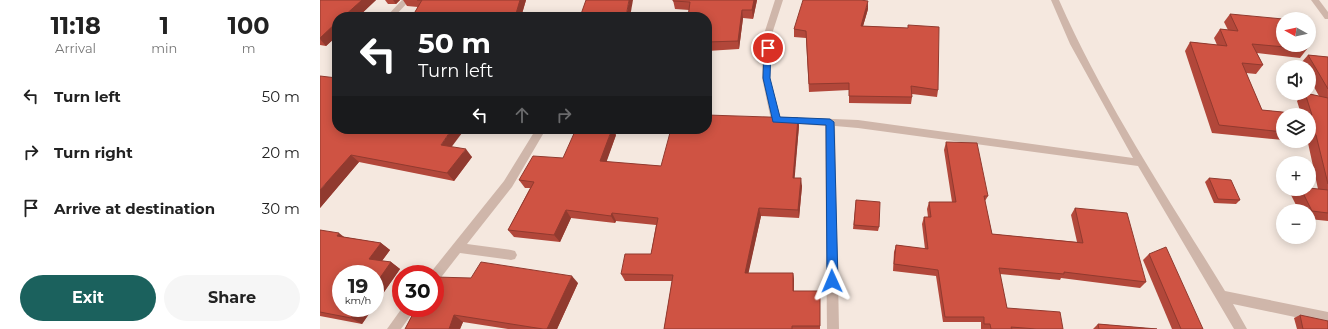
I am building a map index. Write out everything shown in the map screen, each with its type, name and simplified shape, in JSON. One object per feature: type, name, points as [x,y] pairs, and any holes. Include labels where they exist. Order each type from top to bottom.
[{"type":"street","points":[[395,12],[406,0]]},
{"type":"street","points":[[779,0],[768,34],[766,78],[772,120],[866,125],[1141,163]]},
{"type":"street","points":[[1055,0],[1074,44],[1141,163],[1241,329]]},
{"type":"street","points":[[1315,0],[1327,13]]},
{"type":"street","points":[[830,122],[833,329]]},
{"type":"street","points":[[444,265],[508,184],[538,134]]},
{"type":"street","points":[[458,248],[511,255]]},
{"type":"street","points":[[1221,296],[1328,318]]},
{"type":"street","points":[[393,329],[403,317]]},
{"type":"building","points":[[320,0],[362,0],[349,12],[332,12],[332,27],[320,38]]},
{"type":"building","points":[[422,0],[520,0],[516,12],[415,12]]},
{"type":"building","points":[[586,0],[629,0],[627,12],[582,12]]},
{"type":"building","points":[[754,0],[752,10],[742,10],[738,41],[712,42],[712,12],[689,12],[690,2],[673,1]]},
{"type":"building","points":[[803,0],[868,1],[861,26],[908,28],[908,25],[939,27],[938,90],[911,86],[912,97],[849,96],[849,83],[809,84],[806,31],[794,29]]},
{"type":"building","points":[[1230,14],[1276,18],[1276,46],[1252,44],[1263,65],[1242,63],[1262,110],[1276,111],[1276,131],[1219,125],[1190,42],[1227,46],[1220,29],[1238,31]]},
{"type":"building","points":[[1308,55],[1328,57],[1328,89],[1316,69],[1316,60],[1311,60]]},
{"type":"building","points":[[320,76],[332,77],[332,134],[449,134],[441,145],[466,149],[447,173],[351,155],[320,190]]},
{"type":"building","points":[[1316,95],[1328,98],[1328,184],[1316,135],[1316,108],[1310,108],[1307,100],[1316,100]]},
{"type":"building","points":[[712,115],[798,118],[793,178],[801,178],[798,210],[759,208],[745,273],[793,273],[793,291],[820,291],[820,326],[792,326],[792,329],[664,329],[673,275],[621,274],[625,254],[651,254],[658,218],[612,213],[611,216],[566,210],[554,235],[508,230],[534,182],[519,180],[533,156],[563,158],[574,134],[610,134],[600,161],[661,166],[670,134],[712,134]]},
{"type":"building","points":[[946,142],[977,143],[988,196],[984,196],[992,234],[1083,243],[1075,208],[1127,213],[1146,282],[1064,272],[1064,274],[999,268],[1007,308],[1060,312],[1063,329],[1011,327],[1012,329],[991,329],[990,324],[984,324],[984,317],[945,317],[938,270],[894,264],[896,245],[928,249],[924,217],[931,217],[929,202],[956,202]]},
{"type":"building","points":[[1209,178],[1231,180],[1240,200],[1218,199]]},
{"type":"building","points":[[1316,189],[1328,190],[1328,213],[1316,212],[1316,204],[1308,204],[1304,196],[1316,196]]},
{"type":"building","points":[[856,200],[880,202],[879,227],[854,225]]},
{"type":"building","points":[[320,230],[339,233],[337,236],[381,243],[369,259],[391,262],[384,272],[384,265],[332,265],[332,314],[320,312]]},
{"type":"building","points":[[1166,247],[1203,329],[1181,329],[1149,254]]},
{"type":"building","points":[[481,262],[572,276],[547,329],[454,315],[449,329],[405,329],[411,317],[444,317],[444,277],[471,278]]},
{"type":"building","points":[[1300,315],[1328,321],[1328,329],[1303,329]]},
{"type":"building","points":[[1098,324],[1157,329],[1099,329]]},
{"type":"route","points":[[768,48],[766,78],[776,120],[830,122],[832,281]]}]
